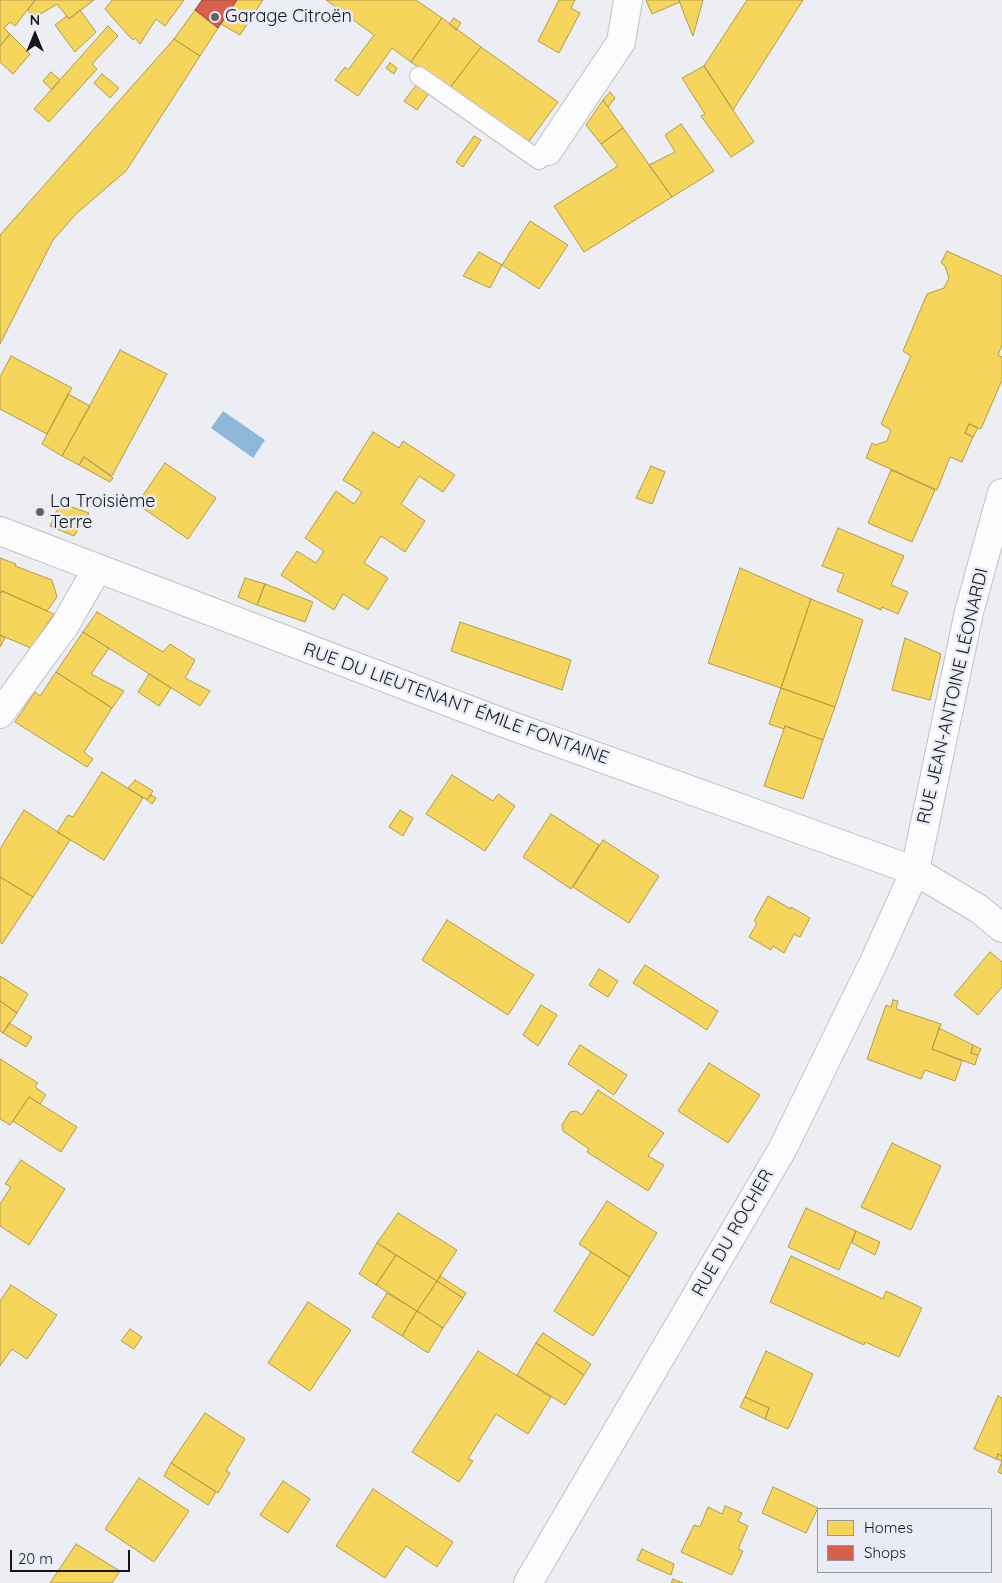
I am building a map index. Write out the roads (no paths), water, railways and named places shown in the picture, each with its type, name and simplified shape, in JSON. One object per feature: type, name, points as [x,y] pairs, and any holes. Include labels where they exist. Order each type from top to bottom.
[{"type":"street","points":[[548,151],[621,42],[628,0]]},
{"type":"street","name":"RUE JEAN-ANTOINE LÉONARDI","points":[[915,871],[969,612],[1002,492]]},
{"type":"street","name":"RUE DU LIEUTENANT ÉMILE FONTAINE","points":[[0,531],[501,722],[915,871],[979,909],[1002,928]]},
{"type":"street","points":[[0,714],[65,625],[97,569]]},
{"type":"street","name":"RUE DU ROCHER","points":[[528,1583],[782,1150],[881,947],[915,871]]},
{"type":"lane","points":[[419,76],[538,160],[548,151]]},
{"type":"water","points":[[223,411],[265,440],[253,458],[211,428]]},
{"type":"place","name":"Garage Citroën","points":[[215,17]]},
{"type":"place","name":"La Troisième Terre","points":[[40,512]]}]
